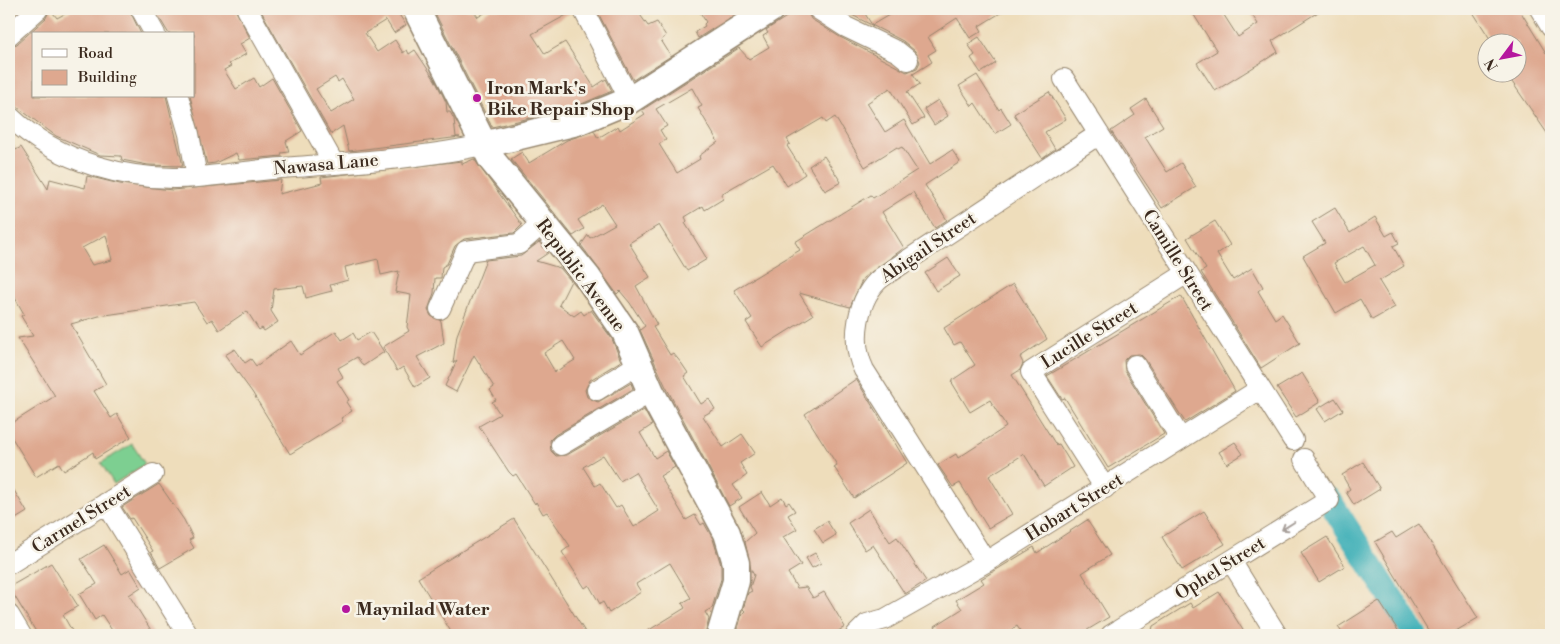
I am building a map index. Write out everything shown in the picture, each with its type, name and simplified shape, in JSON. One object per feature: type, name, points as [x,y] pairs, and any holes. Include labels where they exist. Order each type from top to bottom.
[{"type":"main road","name":"Republic Avenue","points":[[416,9],[483,145],[504,175],[609,306],[625,332],[651,392],[717,513],[732,546],[736,563],[736,581],[720,635]]},
{"type":"main road","points":[[483,145],[577,122],[630,100],[771,9]]},
{"type":"street","points":[[9,36],[38,9]]},
{"type":"street","points":[[141,9],[153,32]]},
{"type":"street","points":[[247,9],[334,164]]},
{"type":"street","points":[[584,9],[630,100]]},
{"type":"street","points":[[818,9],[846,27],[898,52],[908,60]]},
{"type":"street","points":[[1540,9],[1551,27]]},
{"type":"street","name":"Camille Street","points":[[1064,79],[1293,440]]},
{"type":"street","points":[[179,98],[190,134],[197,177]]},
{"type":"street","name":"Nawasa Lane","points":[[9,116],[34,137],[83,162],[115,172],[167,178],[197,177],[405,158],[483,145]]},
{"type":"street","name":"Abigail Street","points":[[986,562],[864,370],[857,350],[861,314],[869,290],[882,277],[1099,134]]},
{"type":"street","points":[[440,308],[466,250],[519,244],[543,223]]},
{"type":"street","name":"Lucille Street","points":[[1105,488],[1031,372],[1187,274]]},
{"type":"street","points":[[597,390],[639,364]]},
{"type":"street","points":[[1134,365],[1181,439]]},
{"type":"street","name":"Hobart Street","points":[[856,635],[867,624],[885,619],[986,562],[1260,388]]},
{"type":"street","points":[[561,446],[651,392]]},
{"type":"street","name":"Ophel Street","points":[[1111,635],[1135,629],[1231,561],[1329,500],[1304,458]]},
{"type":"street","name":"Carmel Street","points":[[9,564],[153,474]]},
{"type":"street","points":[[106,503],[188,635]]},
{"type":"street","points":[[1231,561],[1277,635]]},
{"type":"street","points":[[9,615],[21,635]]},
{"type":"street","name":"Hobart Street","points":[[864,635],[879,626],[885,619]]},
{"type":"green space","points":[[132,444],[145,464],[114,484],[101,463]]},
{"type":"building","points":[[50,9],[57,18],[74,9],[129,9],[140,32],[32,32],[32,98],[166,98],[183,166],[148,165],[122,160],[121,156],[100,155],[56,136],[17,107],[9,104],[9,47],[17,44],[46,18]]},
{"type":"building","points":[[154,9],[235,9],[250,38],[240,44],[246,54],[229,64],[231,66],[224,70],[236,89],[254,78],[259,87],[272,78],[302,131],[286,141],[289,152],[281,153],[282,156],[239,160],[236,153],[215,163],[207,164],[190,98],[195,98],[195,32],[168,32]]},
{"type":"building","points":[[260,9],[401,9],[398,13],[406,25],[394,33],[386,20],[365,33],[377,52],[395,40],[403,53],[407,50],[409,54],[415,50],[435,80],[446,102],[447,112],[450,112],[454,119],[456,137],[460,137],[349,151],[343,126],[331,134]],"holes":[[[335,77],[338,82],[342,79],[354,99],[331,113],[316,89]]]},
{"type":"building","points":[[433,9],[472,9],[478,17],[491,9],[571,9],[572,12],[532,34],[545,54],[565,42],[594,87],[606,79],[612,91],[572,108],[492,127]]},
{"type":"building","points":[[596,9],[636,9],[648,26],[657,22],[666,36],[661,40],[671,56],[633,80]]},
{"type":"building","points":[[698,9],[744,9],[698,38],[695,32],[705,26],[706,22]]},
{"type":"building","points":[[799,9],[806,9],[811,19],[840,37],[907,72],[917,68],[920,62],[915,51],[903,41],[840,9],[862,9],[872,25],[899,9],[1007,9],[979,26],[982,31],[970,38],[957,18],[928,37],[936,50],[928,55],[932,62],[913,74],[920,84],[907,92],[924,118],[913,125],[890,88],[867,103],[885,132],[904,120],[930,164],[952,150],[960,162],[925,185],[947,220],[935,228],[913,192],[882,212],[904,248],[863,278],[850,307],[799,293],[813,315],[762,347],[746,322],[752,318],[734,290],[800,250],[795,242],[871,195],[873,198],[917,170],[902,147],[898,149],[897,147],[865,167],[835,117],[826,123],[823,118],[787,139],[790,144],[787,146],[805,174],[787,186],[773,164],[721,194],[723,199],[705,210],[703,206],[685,217],[687,221],[685,223],[707,259],[687,271],[659,225],[629,243],[650,277],[636,286],[657,325],[653,327],[670,355],[673,353],[688,373],[684,376],[701,404],[709,399],[715,409],[703,416],[723,447],[742,434],[755,453],[740,463],[747,475],[733,485],[742,498],[729,506],[665,385],[640,330],[645,326],[630,303],[620,291],[617,294],[581,245],[588,235],[590,238],[615,224],[602,204],[578,220],[584,229],[573,236],[511,159],[522,152],[529,163],[567,140],[594,131],[598,138],[618,126],[620,130],[645,114],[642,110],[739,48],[749,59],[769,47],[763,36],[768,33],[766,30]],"holes":[[[692,88],[702,106],[698,108],[718,142],[699,156],[700,159],[677,173],[659,144],[666,140],[660,130],[667,126],[656,109]]]},
{"type":"building","points":[[1190,9],[1220,9],[1238,37],[1258,24],[1248,9],[1275,9],[1278,13],[1285,9],[1323,9],[1272,41],[1278,52],[1215,91],[1197,63],[1217,51]]},
{"type":"building","points":[[1471,9],[1519,9],[1546,53],[1551,49],[1551,139],[1512,82],[1528,82],[1528,32],[1486,32]]},
{"type":"building","points":[[979,37],[996,63],[981,73],[971,58],[975,55],[968,44]]},
{"type":"building","points":[[977,75],[999,110],[1001,108],[1011,124],[995,134],[975,103],[972,106],[959,86]]},
{"type":"building","points":[[1049,92],[1066,119],[1045,132],[1055,149],[1042,158],[1014,114]]},
{"type":"building","points":[[1146,99],[1163,126],[1145,137],[1167,172],[1181,163],[1196,187],[1162,208],[1111,131],[1135,115],[1131,109]]},
{"type":"building","points":[[938,100],[948,116],[934,125],[924,109]]},
{"type":"building","points":[[9,139],[16,150],[21,147],[48,189],[50,179],[85,188],[87,176],[120,184],[172,190],[281,180],[279,194],[322,183],[321,177],[462,161],[462,164],[474,159],[522,225],[514,233],[464,239],[455,246],[447,264],[442,267],[441,278],[435,278],[434,293],[428,310],[431,316],[441,321],[444,343],[417,357],[430,378],[415,387],[403,367],[397,371],[383,347],[409,331],[407,327],[411,295],[395,292],[399,271],[381,275],[378,259],[345,267],[348,280],[330,285],[332,291],[306,298],[303,286],[274,289],[271,311],[278,322],[264,331],[262,328],[259,330],[247,311],[219,330],[212,319],[207,322],[194,302],[99,316],[71,324],[106,384],[94,391],[111,418],[117,414],[131,437],[95,459],[93,452],[64,471],[59,463],[36,477],[9,433],[9,425],[55,396],[18,338],[33,336],[21,316],[24,314],[9,287],[9,236],[14,233],[9,226]],"holes":[[[106,235],[112,260],[92,265],[82,248]]]},
{"type":"building","points":[[824,156],[841,182],[825,191],[809,166]]},
{"type":"building","points":[[1335,208],[1350,233],[1375,217],[1386,236],[1393,232],[1399,243],[1393,246],[1404,266],[1379,281],[1395,307],[1372,320],[1360,299],[1336,313],[1303,256],[1325,243],[1312,222]],"holes":[[[1364,246],[1375,265],[1345,282],[1334,263]]]},
{"type":"building","points":[[1215,221],[1230,245],[1217,254],[1233,280],[1252,268],[1263,287],[1258,291],[1275,319],[1282,314],[1300,343],[1261,368],[1201,272],[1206,269],[1187,238]]},
{"type":"building","points":[[539,242],[548,253],[536,261],[560,268],[571,281],[559,305],[574,316],[581,311],[584,315],[591,310],[612,339],[621,361],[590,380],[585,390],[587,397],[598,402],[631,383],[633,389],[555,435],[550,440],[551,451],[556,456],[567,455],[644,410],[652,425],[640,433],[655,458],[666,451],[675,467],[660,476],[686,520],[695,515],[701,525],[704,523],[713,539],[721,565],[721,579],[712,608],[705,612],[709,619],[705,635],[641,635],[685,608],[682,603],[691,598],[670,563],[636,584],[641,592],[609,613],[603,602],[600,604],[589,585],[585,588],[562,552],[570,546],[547,512],[543,514],[516,474],[513,476],[509,472],[479,426],[500,414],[492,402],[496,400],[490,390],[494,387],[474,355],[456,392],[445,386],[457,360],[453,363],[457,335],[486,260],[521,256]],"holes":[[[563,341],[575,360],[555,372],[544,353]],[[603,455],[620,481],[635,472],[659,511],[634,527],[621,505],[616,508],[600,483],[595,486],[583,467]]]},
{"type":"building","points":[[948,258],[960,276],[936,291],[925,273]]},
{"type":"building","points":[[1013,284],[1047,339],[1020,357],[1023,363],[1020,370],[1012,375],[1056,445],[1059,444],[1073,467],[1044,486],[1024,454],[989,476],[1012,514],[988,528],[960,483],[953,487],[938,465],[956,454],[958,458],[1006,427],[990,400],[970,412],[951,381],[975,365],[960,342],[954,345],[944,328]]},
{"type":"building","points":[[1181,296],[1235,391],[1185,422],[1145,359],[1140,354],[1129,355],[1124,360],[1125,371],[1164,434],[1108,468],[1065,398],[1062,399],[1047,376]]},
{"type":"building","points":[[336,331],[342,340],[353,333],[357,340],[371,332],[384,352],[363,366],[357,357],[338,368],[343,377],[337,381],[349,400],[346,402],[352,411],[341,418],[343,421],[290,454],[252,392],[225,355],[235,349],[245,363],[251,359],[256,366],[291,341],[300,355]]},
{"type":"building","points":[[1302,373],[1320,402],[1296,417],[1277,388]]},
{"type":"building","points":[[856,379],[907,463],[854,498],[834,467],[837,465],[805,414]]},
{"type":"building","points":[[1335,398],[1343,410],[1325,421],[1317,409]]},
{"type":"building","points":[[1235,442],[1243,454],[1227,464],[1219,452]]},
{"type":"building","points":[[1363,462],[1380,489],[1354,505],[1346,492],[1350,489],[1342,475]]},
{"type":"building","points":[[9,482],[27,512],[9,523]]},
{"type":"building","points":[[159,484],[184,520],[193,538],[189,540],[194,548],[160,568],[151,552],[153,551],[132,518],[130,519],[122,507]]},
{"type":"building","points":[[762,492],[770,505],[782,497],[786,504],[789,502],[795,511],[788,515],[797,529],[783,537],[801,565],[788,573],[797,588],[806,587],[813,598],[824,592],[845,627],[831,635],[736,635],[742,614],[745,611],[743,609],[748,593],[752,591],[750,587],[754,575],[751,570],[745,542],[755,533],[739,507]]},
{"type":"building","points":[[869,509],[890,542],[897,537],[926,581],[905,594],[873,545],[865,550],[848,523]]},
{"type":"building","points":[[1204,511],[1225,544],[1182,570],[1162,537]]},
{"type":"building","points":[[514,519],[587,635],[453,635],[418,578]]},
{"type":"building","points":[[1087,520],[1110,555],[1082,573],[1109,617],[1079,635],[1023,635],[1017,626],[1003,635],[941,635],[935,626],[962,609],[956,600],[984,583],[981,579],[1034,547],[1037,553]]},
{"type":"building","points":[[827,521],[836,535],[823,543],[814,529]]},
{"type":"building","points":[[1419,524],[1478,618],[1449,635],[1431,635],[1375,542],[1392,532],[1396,538]]},
{"type":"building","points":[[1327,537],[1345,566],[1319,582],[1301,553]]},
{"type":"building","points":[[104,545],[122,574],[130,569],[141,587],[129,595],[154,635],[115,635],[102,615],[95,620],[79,594],[97,584],[81,559]]},
{"type":"building","points":[[815,553],[821,563],[812,568],[806,558]]},
{"type":"building","points":[[51,563],[78,606],[63,615],[72,631],[64,635],[38,635],[9,587]]},
{"type":"building","points":[[1219,592],[1246,635],[1151,635],[1153,626],[1190,603],[1193,608]]},
{"type":"building","points":[[1379,601],[1401,635],[1344,635],[1338,627]]},
{"type":"waterway","points":[[1329,500],[1415,635]]},
{"type":"place","name":"Iron Mark's Bike Repair Shop","points":[[477,98]]},
{"type":"place","name":"Maynilad Water","points":[[346,609]]}]
